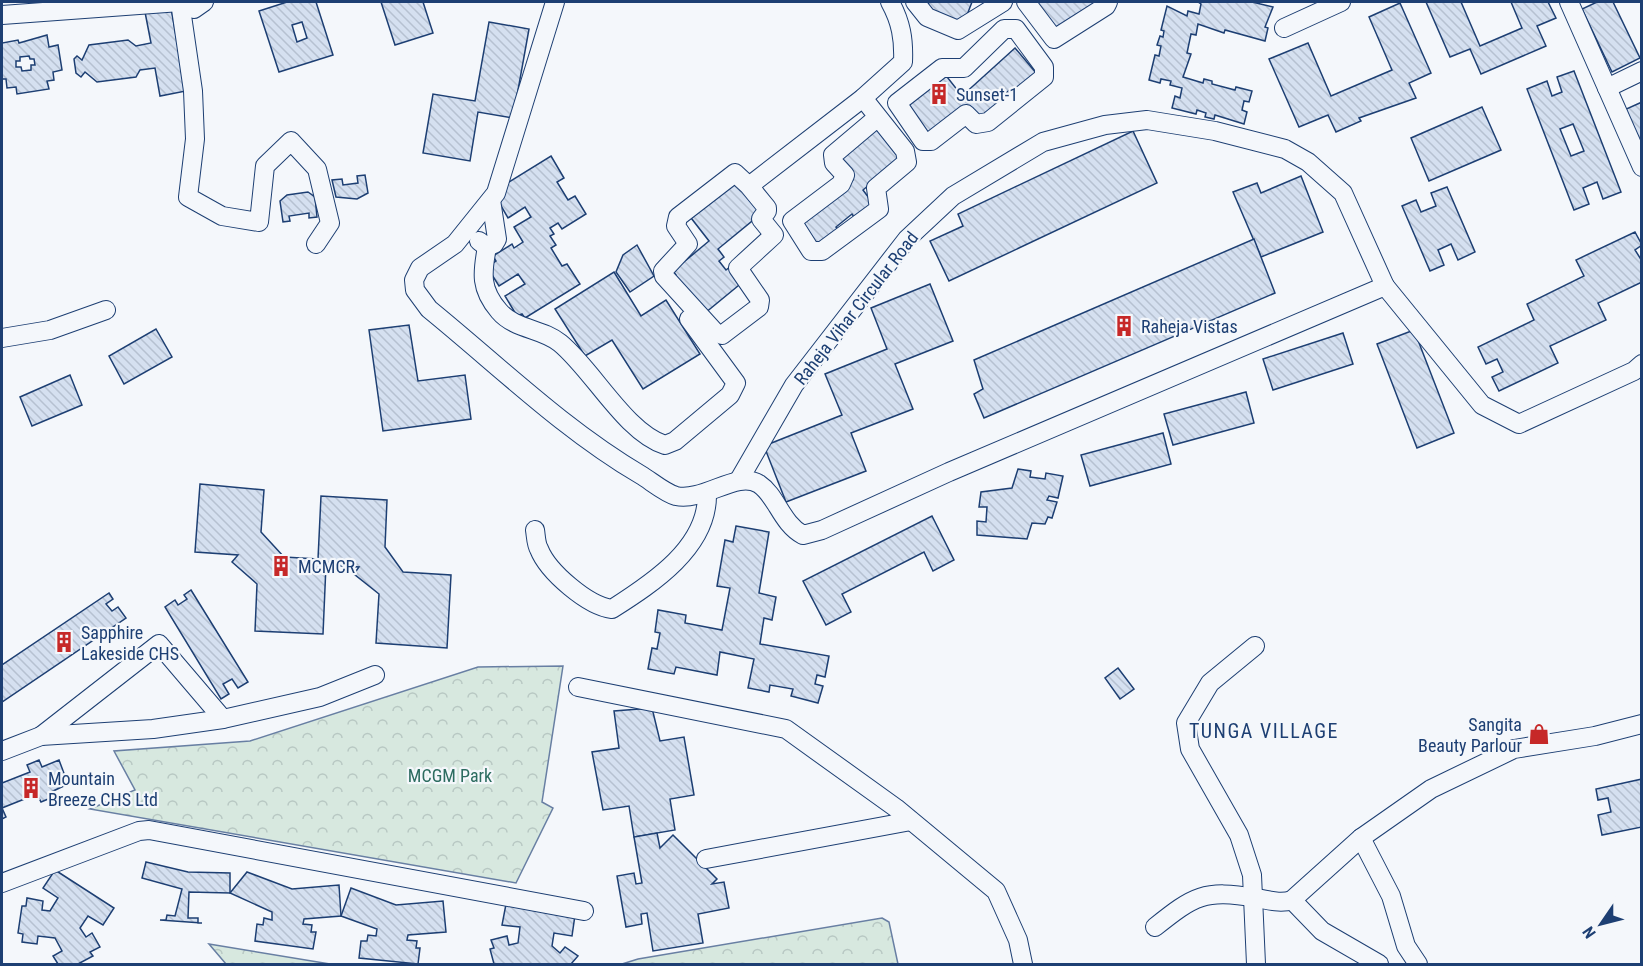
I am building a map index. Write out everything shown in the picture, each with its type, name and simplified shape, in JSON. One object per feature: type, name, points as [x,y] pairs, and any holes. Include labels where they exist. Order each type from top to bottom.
[{"type":"street","points":[[180,2],[193,91],[195,129],[188,197],[222,216],[259,222],[265,166],[291,141],[317,169],[328,212],[330,223],[316,244]]},
{"type":"street","points":[[2,15],[180,2],[194,9],[204,2]]},
{"type":"street","points":[[555,2],[496,193],[455,244],[420,268],[414,280],[415,290],[429,309],[535,399],[626,466],[676,496],[707,494],[739,480],[761,485],[792,529],[803,535],[822,530],[949,472],[1385,286]]},
{"type":"street","points":[[890,2],[899,20],[904,40],[903,62],[919,86]]},
{"type":"street","points":[[915,2],[927,17],[958,30],[1003,2]]},
{"type":"street","points":[[1026,2],[1054,39],[1106,6],[1108,2]]},
{"type":"street","points":[[1569,2],[1641,167]]},
{"type":"street","points":[[1284,28],[1330,4]]},
{"type":"street","points":[[1004,29],[1016,29],[1044,67],[1044,77],[988,122],[976,124],[966,114],[927,143],[898,108],[897,103],[919,86],[942,68],[964,68],[1004,29]]},
{"type":"street","points":[[749,186],[863,98],[903,62]]},
{"type":"street","points":[[1607,88],[1641,71]]},
{"type":"street","points":[[863,98],[905,151],[907,162],[876,188],[879,209],[822,251],[812,251],[792,221],[841,184],[845,175],[834,163],[833,155],[878,117]]},
{"type":"street","name":"Raheja Vihar Circular Road","points":[[739,480],[794,385],[907,239],[953,195],[1043,142],[1105,125],[1147,120],[1215,131],[1285,149],[1308,162],[1342,193],[1385,286],[1482,405],[1519,424],[1639,373]]},
{"type":"street","points":[[735,173],[749,186],[767,208],[761,219],[774,235],[738,268],[760,300],[759,307],[722,335],[700,316],[664,276],[663,271],[688,244],[676,226],[678,218],[735,173]]},
{"type":"street","points":[[487,247],[494,244],[497,239],[491,200]]},
{"type":"street","points":[[469,228],[487,247]]},
{"type":"street","points":[[487,247],[482,277],[498,310],[515,323],[549,336],[560,343],[645,435],[664,445],[675,441],[730,395],[736,383],[688,318]]},
{"type":"street","points":[[2,338],[50,330],[106,310]]},
{"type":"street","points":[[535,530],[538,549],[556,572],[591,602],[612,609],[678,560],[704,522],[707,511],[707,494]]},
{"type":"street","points":[[2,751],[41,736],[159,644],[223,718]]},
{"type":"street","points":[[1255,646],[1210,683],[1186,723],[1190,749],[1239,836],[1252,875],[1256,964]]},
{"type":"street","points":[[41,736],[153,729],[223,718],[320,697],[375,675]]},
{"type":"street","points":[[578,687],[786,729],[911,821],[996,891],[1018,940],[1023,964]]},
{"type":"street","points":[[1155,927],[1190,900],[1208,895],[1252,897],[1284,903],[1292,900],[1360,838],[1431,789],[1514,749],[1604,734],[1641,724]]},
{"type":"street","points":[[706,859],[911,821]]},
{"type":"street","points":[[2,883],[139,831],[156,830],[584,911]]},
{"type":"street","points":[[1360,838],[1390,896],[1406,946],[1418,964]]},
{"type":"street","points":[[1292,900],[1322,931],[1379,964]]},
{"type":"green space","name":"MCGM Park","points":[[563,666],[542,802],[553,808],[516,883],[90,809],[135,790],[114,751],[250,741],[478,667]]},
{"type":"green space","points":[[882,918],[889,922],[898,964],[622,964],[638,959]]},
{"type":"green space","points":[[209,944],[330,964],[226,964]]},
{"type":"building","points":[[287,2],[316,2],[333,55],[279,72],[259,11]],"holes":[[[302,22],[307,38],[297,42],[292,25]]]},
{"type":"building","points":[[381,2],[423,2],[433,33],[395,45]]},
{"type":"building","points":[[929,2],[972,2],[962,28],[926,10]]},
{"type":"building","points":[[1029,2],[1097,2],[1050,32]]},
{"type":"building","points":[[1198,2],[1252,2],[1273,7],[1265,27],[1268,28],[1265,41],[1225,30],[1224,33],[1198,24],[1196,35],[1191,34],[1187,53],[1191,54],[1183,77],[1203,83],[1204,79],[1212,81],[1212,84],[1235,90],[1236,87],[1252,91],[1249,102],[1244,101],[1242,110],[1247,112],[1244,124],[1215,115],[1214,119],[1205,117],[1206,113],[1197,110],[1196,114],[1172,108],[1175,96],[1180,98],[1182,88],[1170,85],[1171,81],[1161,79],[1160,83],[1149,80],[1155,55],[1159,56],[1161,46],[1157,45],[1160,36],[1163,37],[1164,31],[1161,30],[1167,6],[1187,16],[1188,11],[1199,14],[1201,4]]},
{"type":"building","points":[[1426,2],[1461,2],[1480,46],[1522,28],[1511,2],[1548,2],[1556,18],[1537,26],[1546,46],[1481,74],[1470,49],[1450,57]]},
{"type":"building","points":[[1597,2],[1613,2],[1640,58],[1612,72],[1582,9]]},
{"type":"building","points":[[1400,3],[1431,73],[1409,83],[1416,98],[1359,118],[1361,121],[1336,132],[1328,115],[1299,127],[1269,59],[1308,43],[1331,96],[1392,70],[1369,17]]},
{"type":"building","points":[[171,8],[186,91],[160,96],[155,68],[140,70],[136,77],[97,82],[85,72],[81,77],[76,73],[74,59],[77,56],[82,60],[89,45],[128,40],[136,46],[151,43],[145,12]]},
{"type":"building","points":[[489,22],[529,29],[513,118],[478,112],[470,161],[423,153],[433,94],[475,101]]},
{"type":"building","points":[[47,35],[49,47],[58,45],[62,70],[53,72],[54,80],[47,81],[49,89],[17,94],[16,87],[7,88],[6,79],[2,79],[2,43],[18,40],[19,43]],"holes":[[[29,56],[30,59],[34,59],[35,65],[31,65],[31,70],[22,71],[21,67],[16,67],[16,61],[20,61],[20,57]]]},
{"type":"building","name":"Sunset-1","points":[[1015,48],[1037,74],[1016,93],[1012,88],[996,101],[1001,106],[983,122],[970,107],[927,140],[901,107],[944,73],[962,96]]},
{"type":"building","points":[[1574,71],[1621,192],[1603,199],[1597,182],[1583,188],[1589,204],[1574,210],[1527,89],[1547,81],[1552,96],[1562,92],[1557,77]],"holes":[[[1573,124],[1584,151],[1571,156],[1560,129]]]},
{"type":"building","points":[[1642,102],[1642,146],[1624,110]]},
{"type":"building","points":[[1482,107],[1501,150],[1429,181],[1411,138]]},
{"type":"building","points":[[876,122],[904,155],[863,190],[875,206],[856,220],[852,214],[836,227],[840,232],[817,249],[797,223],[853,180],[835,158]]},
{"type":"building","points":[[1133,131],[1157,183],[949,281],[930,241],[963,226],[958,214]]},
{"type":"building","points":[[551,156],[564,178],[557,182],[568,200],[575,196],[586,214],[562,229],[558,223],[550,228],[554,234],[550,236],[556,245],[551,248],[562,266],[567,264],[580,284],[525,318],[522,314],[517,316],[505,296],[525,284],[518,274],[499,286],[487,267],[496,261],[493,256],[512,244],[514,248],[523,242],[514,227],[531,217],[525,207],[508,218],[497,199],[501,187]]},
{"type":"building","points":[[365,175],[368,193],[357,199],[336,197],[332,180],[342,179],[343,185],[358,183],[357,176]]},
{"type":"building","points":[[735,176],[763,212],[718,249],[724,257],[719,261],[726,270],[731,266],[744,281],[705,313],[670,279],[676,275],[673,271],[709,241],[688,214]]},
{"type":"building","points":[[1301,176],[1323,232],[1261,257],[1233,192],[1257,183],[1261,193]]},
{"type":"building","points":[[1447,187],[1475,252],[1458,260],[1451,244],[1438,250],[1444,265],[1430,271],[1402,206],[1416,200],[1421,212],[1436,206],[1431,193]]},
{"type":"building","points":[[308,192],[315,197],[317,217],[309,218],[309,213],[289,216],[290,221],[283,222],[280,201],[287,195]]},
{"type":"building","points":[[1635,232],[1642,245],[1635,250],[1642,261],[1642,282],[1598,303],[1606,320],[1550,346],[1558,363],[1499,391],[1492,377],[1503,372],[1497,359],[1486,364],[1478,347],[1534,320],[1527,304],[1584,276],[1576,260]]},
{"type":"building","name":"Raheja Vistas","points":[[1254,239],[1275,293],[984,418],[974,394],[983,389],[974,360]]},
{"type":"building","points":[[637,245],[654,276],[630,292],[616,272],[623,255]]},
{"type":"building","points":[[614,272],[641,316],[666,300],[700,354],[643,389],[612,340],[585,356],[555,309]]},
{"type":"building","points":[[930,284],[953,341],[895,364],[913,409],[851,433],[866,471],[786,502],[764,446],[842,415],[825,374],[887,349],[871,308]]},
{"type":"building","points":[[409,325],[418,381],[465,375],[471,419],[383,431],[369,330]]},
{"type":"building","points":[[156,329],[172,357],[124,384],[109,356]]},
{"type":"building","points":[[1414,330],[1454,433],[1417,448],[1377,344]]},
{"type":"building","points":[[1343,333],[1353,364],[1273,390],[1263,359]]},
{"type":"building","points":[[70,375],[82,405],[32,426],[20,397]]},
{"type":"building","points":[[1246,392],[1254,423],[1173,445],[1164,414]]},
{"type":"building","points":[[1163,433],[1171,464],[1090,486],[1081,455]]},
{"type":"building","points":[[1018,469],[1031,471],[1030,477],[1045,479],[1046,473],[1063,476],[1058,498],[1049,496],[1047,500],[1057,502],[1052,518],[1048,517],[1045,524],[1032,523],[1027,539],[977,535],[977,521],[986,522],[987,507],[979,507],[981,492],[1012,488]]},
{"type":"building","name":"MCMCR","points":[[200,484],[264,490],[261,532],[284,557],[318,559],[321,496],[387,500],[385,547],[403,572],[451,575],[447,648],[376,643],[379,594],[354,574],[359,567],[326,565],[323,634],[255,631],[257,584],[232,562],[238,555],[195,552]]},
{"type":"building","points":[[932,516],[954,560],[933,571],[924,552],[842,594],[851,612],[826,625],[803,581]]},
{"type":"building","points":[[736,526],[769,532],[759,593],[776,597],[772,620],[764,618],[760,644],[829,656],[825,677],[817,675],[815,684],[823,686],[818,703],[791,696],[793,689],[770,685],[769,692],[748,688],[754,659],[720,652],[717,675],[676,667],[674,674],[648,669],[652,648],[657,649],[660,633],[655,632],[658,610],[686,615],[685,623],[722,630],[730,588],[717,586],[725,540],[733,542]]},
{"type":"building","points":[[191,590],[248,682],[238,688],[232,679],[223,684],[229,694],[221,699],[165,607],[175,600],[178,605],[187,599],[184,595]]},
{"type":"building","name":"Sapphire Lakeside CHS","points":[[109,593],[113,599],[106,604],[112,611],[118,607],[126,618],[2,702],[2,665]]},
{"type":"building","points":[[1118,668],[1134,689],[1120,699],[1105,678]]},
{"type":"building","points":[[652,708],[660,741],[684,737],[694,795],[670,799],[675,830],[634,837],[629,806],[603,810],[592,752],[619,748],[614,711]]},
{"type":"building","name":"Mountain Breeze CHS Ltd","points":[[39,760],[42,767],[59,760],[68,784],[51,792],[53,797],[41,802],[37,794],[2,808],[2,783],[30,772],[27,765]]},
{"type":"building","points":[[1642,779],[1642,827],[1602,835],[1598,815],[1611,812],[1608,798],[1598,800],[1596,789]]},
{"type":"building","points":[[657,833],[660,848],[673,835],[717,879],[712,884],[724,882],[729,908],[698,914],[703,943],[653,951],[647,913],[641,914],[642,924],[626,927],[617,876],[634,873],[636,884],[642,883],[634,837]]},
{"type":"building","points":[[146,862],[188,872],[230,873],[230,893],[189,892],[188,918],[198,918],[198,923],[160,920],[166,920],[167,915],[175,916],[182,889],[142,878]]},
{"type":"building","points":[[55,870],[114,908],[103,925],[88,916],[80,928],[86,937],[92,933],[100,947],[90,952],[93,956],[78,964],[58,964],[53,956],[62,951],[55,938],[38,936],[37,944],[22,942],[23,934],[18,933],[22,906],[26,906],[27,898],[43,901],[42,910],[50,911],[58,898],[43,888]]},
{"type":"building","points":[[247,872],[292,889],[339,885],[341,916],[304,919],[303,924],[312,925],[311,932],[316,932],[313,949],[255,941],[257,924],[263,925],[264,918],[272,920],[272,912],[230,893]]},
{"type":"building","points":[[351,888],[396,905],[443,901],[446,932],[408,935],[407,940],[417,941],[416,948],[420,948],[418,964],[359,958],[361,941],[367,941],[368,935],[376,936],[377,929],[341,916]]},
{"type":"building","points":[[506,904],[575,915],[572,936],[554,933],[552,946],[560,953],[565,947],[578,956],[571,964],[494,964],[490,949],[494,948],[491,940],[507,936],[509,945],[518,943],[520,927],[502,925]]},
{"type":"place","name":"Sunset-1","points":[[939,94]]},
{"type":"place","name":"Raheja Vistas","points":[[1124,326]]},
{"type":"place","name":"MCMCR","points":[[281,566]]},
{"type":"place","name":"Sapphire Lakeside CHS","points":[[64,642]]},
{"type":"place","name":"Sangita Beauty Parlour","points":[[1539,734]]},
{"type":"place","name":"Mountain Breeze CHS Ltd","points":[[31,788]]},
{"type":"district","name":"TUNGA VILLAGE","points":[[1264,731]]}]
